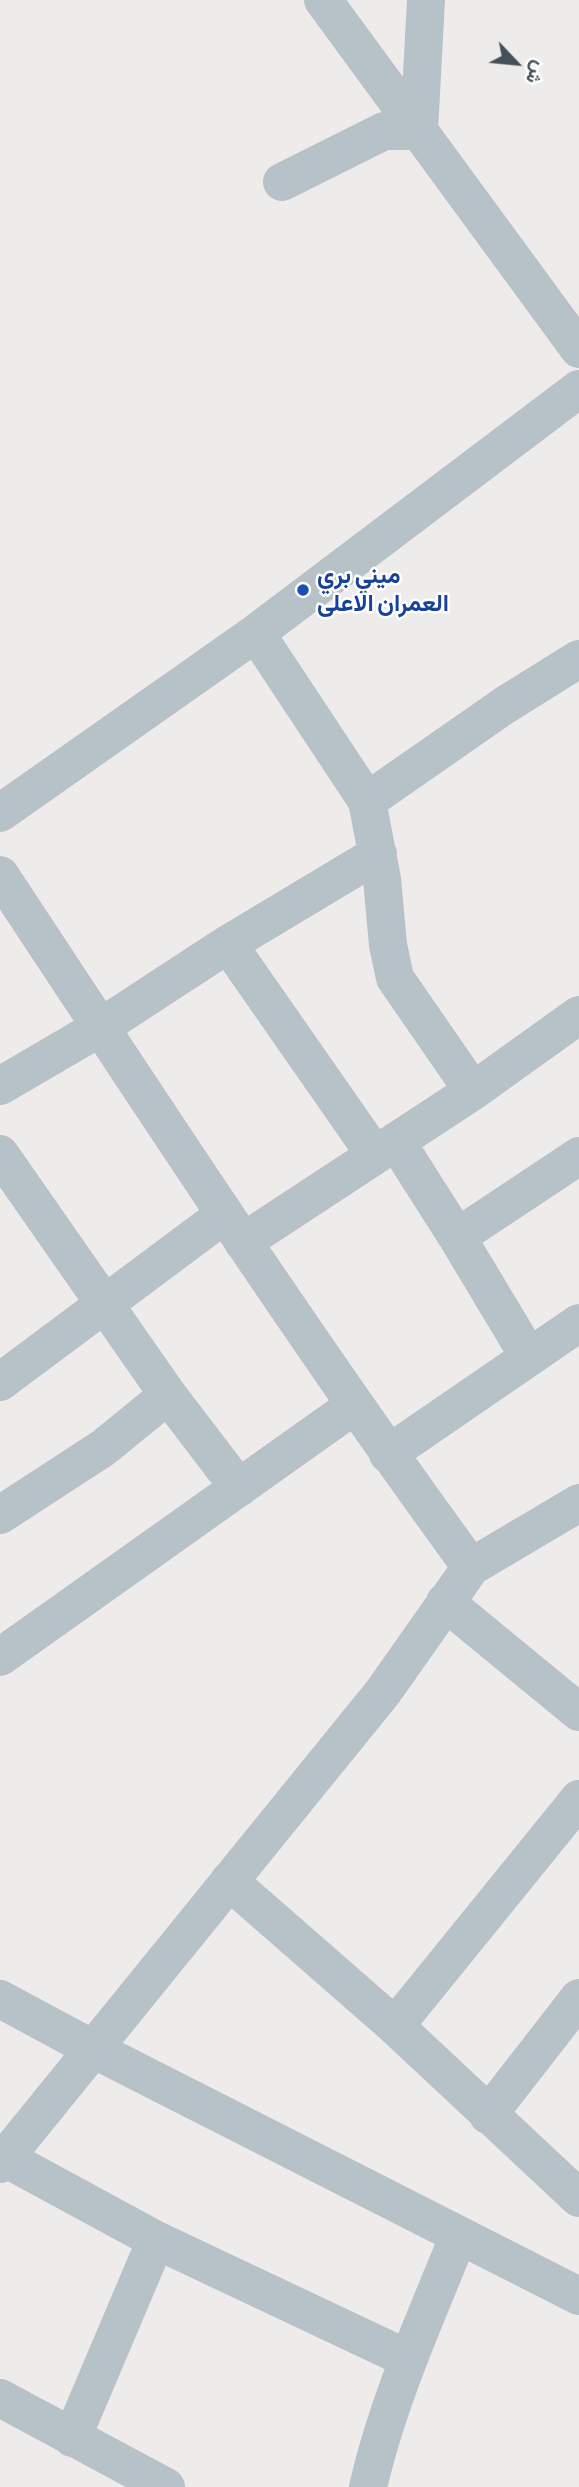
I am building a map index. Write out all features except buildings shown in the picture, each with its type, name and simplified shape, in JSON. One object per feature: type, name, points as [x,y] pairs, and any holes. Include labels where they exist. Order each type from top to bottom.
[{"type":"street","points":[[323,0],[579,349]]},
{"type":"street","points":[[419,131],[426,0]]},
{"type":"street","points":[[282,182],[384,131],[419,131]]},
{"type":"street","points":[[0,813],[256,633],[579,389]]},
{"type":"street","points":[[256,633],[367,801],[382,878],[388,946],[395,978],[473,1091]]},
{"type":"street","points":[[367,801],[505,705],[579,659]]},
{"type":"street","points":[[0,1086],[101,1027],[228,944],[377,854]]},
{"type":"street","points":[[0,875],[234,1228],[388,1454],[471,1567]]},
{"type":"street","points":[[228,944],[457,1237],[529,1357]]},
{"type":"street","points":[[2,1378],[106,1303],[234,1228],[386,1148],[473,1091],[579,1015]]},
{"type":"street","points":[[0,1154],[168,1395],[239,1488]]},
{"type":"street","points":[[457,1237],[579,1156]]},
{"type":"street","points":[[388,1454],[579,1323]]},
{"type":"street","points":[[0,1515],[103,1448],[168,1395]]},
{"type":"street","points":[[0,1657],[355,1405]]},
{"type":"street","points":[[408,2359],[156,2240],[3,2161],[383,1692],[471,1567],[577,1507]]},
{"type":"street","points":[[445,1602],[579,1712]]},
{"type":"street","points":[[394,2026],[579,1799]]},
{"type":"street","points":[[229,1881],[394,2026],[579,2199]]},
{"type":"street","points":[[488,2115],[579,1998]]},
{"type":"street","points":[[0,1999],[579,2296]]},
{"type":"street","points":[[368,2487],[376,2452],[408,2359],[459,2235]]},
{"type":"street","points":[[72,2438],[156,2240]]},
{"type":"street","points":[[0,2398],[166,2487]]},
{"type":"place","name":"ميني بري العمران الاعلى","points":[[303,590]]}]
